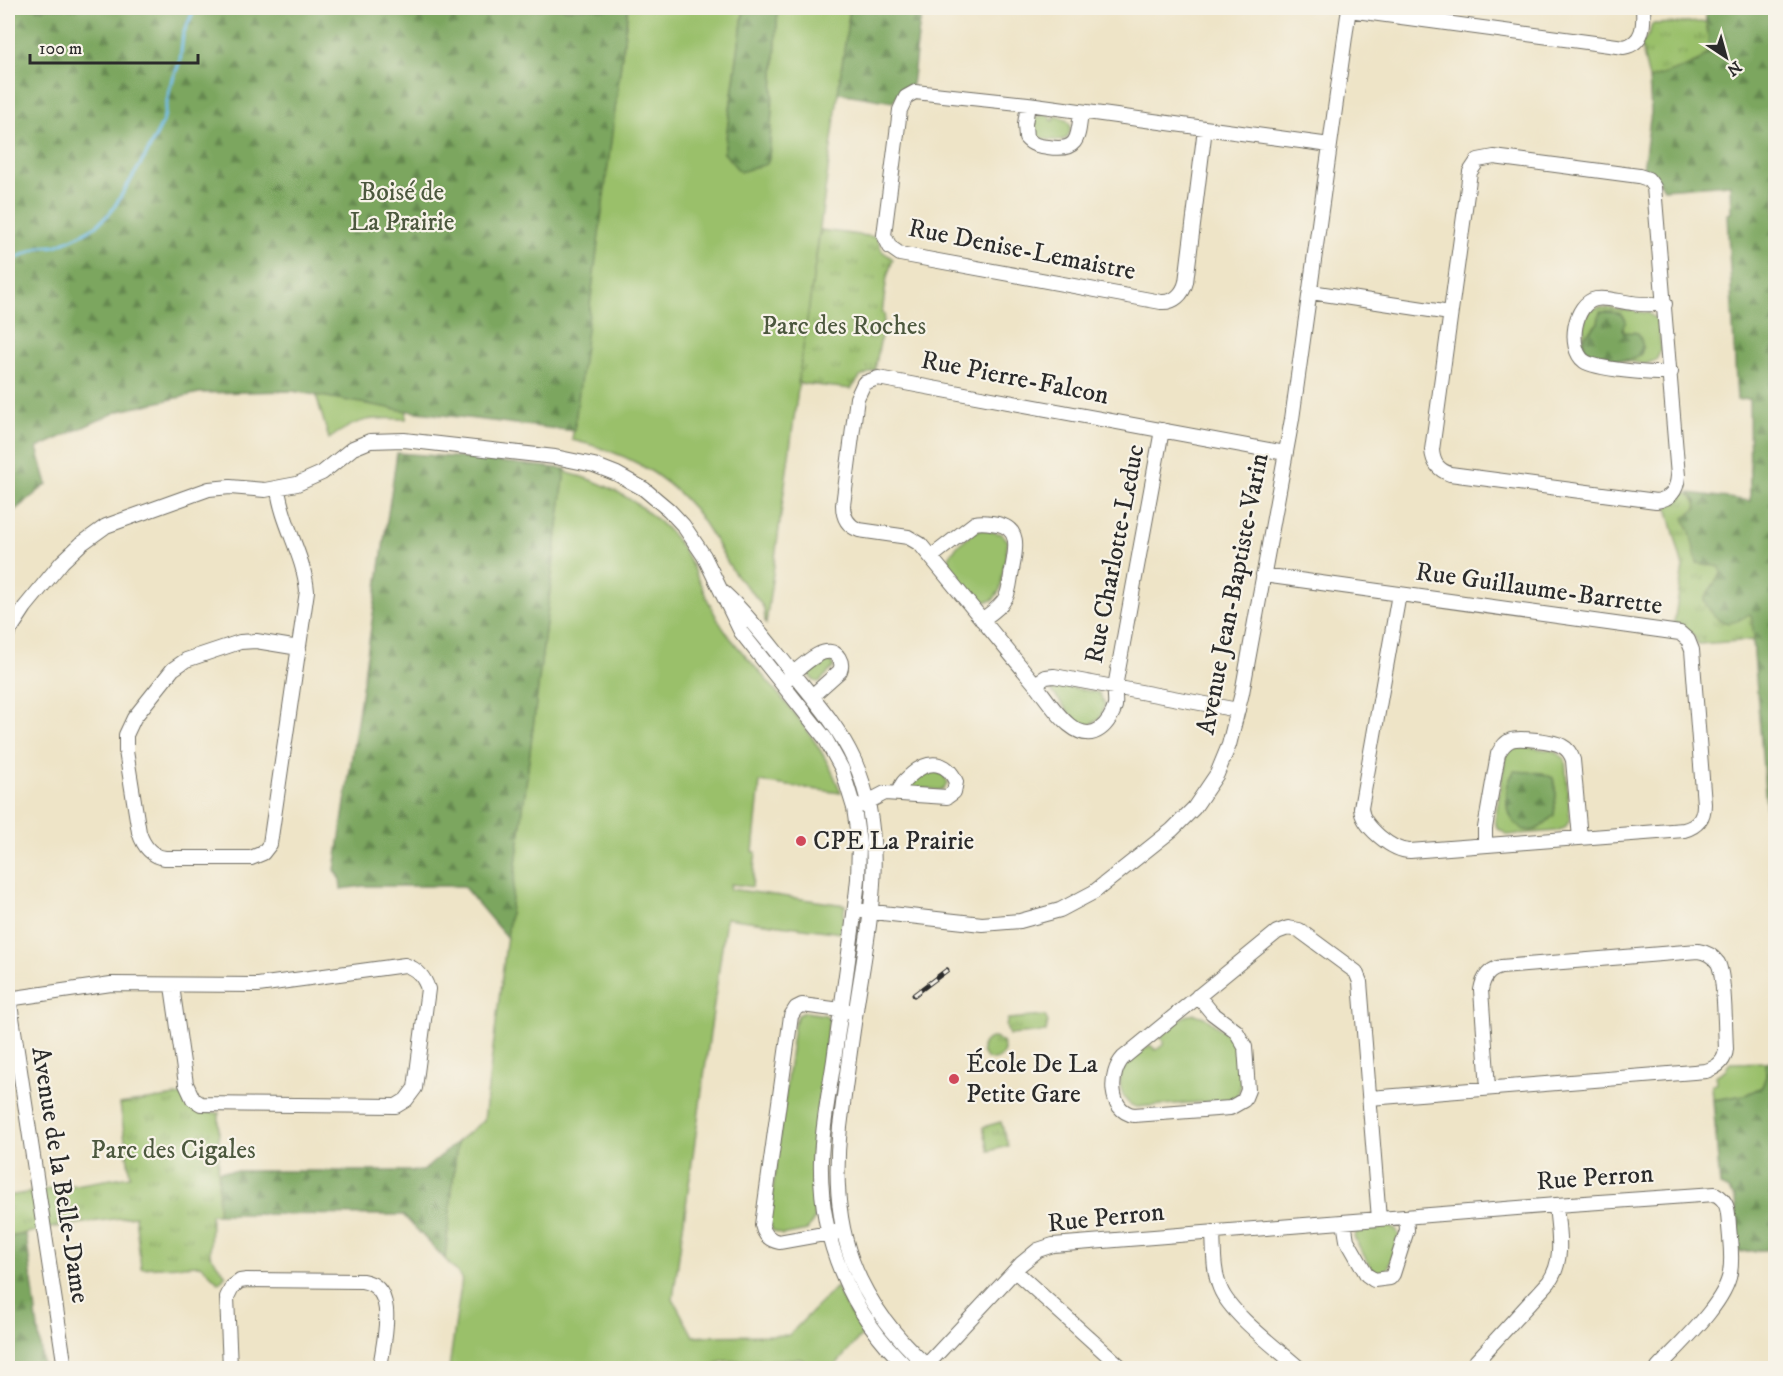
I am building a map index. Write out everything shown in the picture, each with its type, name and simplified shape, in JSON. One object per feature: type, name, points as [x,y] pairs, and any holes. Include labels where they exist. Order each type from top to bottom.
[{"type":"street","points":[[1349,9],[1624,47],[1634,43],[1642,34],[1643,8]]},
{"type":"street","name":"Avenue Jean-Baptiste-Varin","points":[[855,910],[982,924],[1029,920],[1060,910],[1077,902],[1114,877],[1172,830],[1207,792],[1222,766],[1238,710],[1296,399],[1349,9]]},
{"type":"street","name":"Rue Denise-Lemaistre","points":[[1205,128],[1186,282],[1182,292],[1172,301],[1161,302],[900,254],[885,240],[884,230],[900,110],[906,97],[915,92],[1028,104],[1081,112],[1205,128],[1330,145]]},
{"type":"street","points":[[1028,104],[1025,124],[1026,138],[1033,144],[1060,149],[1069,147],[1077,138],[1081,112]]},
{"type":"street","points":[[1489,157],[1648,179],[1654,187],[1657,198],[1665,304],[1678,476],[1676,488],[1665,498],[1656,501],[1450,474],[1439,469],[1432,450],[1470,172],[1478,160],[1489,157]]},
{"type":"street","points":[[1311,292],[1450,313]]},
{"type":"street","points":[[1665,304],[1594,299],[1584,305],[1580,311],[1574,344],[1577,354],[1590,364],[1656,373],[1671,372]]},
{"type":"street","name":"Rue Pierre-Falcon","points":[[1115,687],[1115,705],[1107,722],[1098,731],[1084,734],[1070,725],[931,557],[912,538],[859,531],[849,523],[843,506],[857,398],[861,387],[868,381],[883,378],[1285,453]]},
{"type":"street","name":"Rue Charlotte-Leduc","points":[[1115,687],[1162,430]]},
{"type":"street","points":[[8,633],[25,607],[76,548],[106,526],[209,489],[223,487],[278,489],[297,484],[316,476],[353,448],[378,439],[420,441],[587,463],[609,470],[636,484],[669,510],[697,544],[741,632],[815,723],[830,745],[861,806],[874,844],[870,912],[837,1159],[838,1197],[843,1230],[853,1265],[868,1297],[896,1335],[926,1368]]},
{"type":"street","points":[[278,489],[282,510],[306,584],[306,598],[299,648],[272,838],[267,848],[256,857],[246,859],[165,858],[153,853],[144,844],[139,832],[126,751],[126,735],[134,718],[173,669],[186,660],[247,641],[299,648]]},
{"type":"street","points":[[931,557],[975,523],[981,521],[1004,526],[1012,532],[1016,540],[1016,549],[1007,595],[998,607],[982,620]]},
{"type":"street","name":"Rue Guillaume-Barrette","points":[[1263,575],[1675,632],[1688,640],[1692,654],[1704,804],[1702,817],[1694,826],[1684,830],[1410,851],[1401,850],[1371,829],[1362,818],[1361,802],[1399,594]]},
{"type":"street","points":[[722,591],[739,607],[829,717],[848,747],[861,777],[855,910],[821,1157],[823,1199],[828,1233],[842,1274],[856,1304],[908,1368]]},
{"type":"street","points":[[8,621],[25,607]]},
{"type":"street","points":[[781,683],[823,651],[832,651],[837,654],[841,663],[840,671],[812,696]]},
{"type":"street","points":[[1035,684],[1046,677],[1054,676],[1238,710]]},
{"type":"street","points":[[1485,845],[1485,828],[1498,754],[1505,744],[1518,739],[1556,743],[1565,747],[1570,753],[1573,760],[1580,838]]},
{"type":"street","points":[[861,806],[882,794],[899,794]]},
{"type":"street","points":[[1198,996],[1212,1013],[1236,1031],[1243,1041],[1249,1085],[1247,1096],[1240,1104],[1230,1108],[1134,1115],[1126,1113],[1117,1104],[1115,1098],[1113,1077],[1118,1063],[1198,996],[1277,932],[1288,928],[1304,933],[1352,968],[1359,976],[1379,1219]]},
{"type":"street","points":[[1370,1098],[1713,1069],[1723,1060],[1726,1049],[1721,975],[1717,963],[1708,954],[1698,951],[1501,967],[1491,970],[1484,979],[1481,990],[1488,1088]]},
{"type":"street","points":[[8,996],[111,984],[258,985],[398,965],[411,967],[418,971],[426,983],[428,997],[415,1088],[406,1100],[396,1106],[201,1104],[193,1099],[186,1084],[172,986]]},
{"type":"street","name":"Avenue de la Belle-Dame","points":[[8,996],[65,1368]]},
{"type":"street","points":[[843,1230],[778,1242],[766,1236],[762,1225],[791,1016],[796,1008],[802,1005],[855,1012]]},
{"type":"street","name":"Rue Perron","points":[[926,1368],[1014,1271],[1038,1250],[1053,1245],[1715,1194],[1724,1200],[1728,1210],[1731,1261],[1729,1280],[1716,1303],[1667,1365]]},
{"type":"street","points":[[1470,1368],[1549,1282],[1557,1269],[1559,1256],[1556,1205]]},
{"type":"street","points":[[1344,1222],[1347,1240],[1367,1275],[1374,1280],[1390,1278],[1393,1274],[1406,1233],[1406,1217]]},
{"type":"street","points":[[1213,1232],[1217,1281],[1224,1297],[1234,1310],[1299,1368]]},
{"type":"street","points":[[1014,1271],[1122,1368]]},
{"type":"street","points":[[230,1368],[227,1297],[235,1284],[253,1280],[362,1281],[374,1284],[382,1293],[387,1304],[380,1368]]},
{"type":"green space","name":"Boisé de La Prairie","points":[[8,8],[628,8],[574,431],[401,410],[292,391],[199,393],[119,411],[37,448],[47,484],[8,516]]},
{"type":"green space","points":[[628,8],[744,8],[724,153],[769,158],[778,8],[850,8],[766,624],[764,609],[760,602],[734,573],[704,523],[681,495],[668,483],[639,464],[607,450],[572,440]]},
{"type":"green space","points":[[744,8],[778,8],[769,158],[767,164],[740,172],[724,153]]},
{"type":"green space","points":[[850,8],[923,8],[912,85],[899,93],[893,102],[838,93]]},
{"type":"green space","points":[[1705,8],[1775,8],[1775,919],[1751,615],[1729,623],[1713,615],[1704,601],[1721,574],[1697,563],[1684,518],[1697,502],[1690,493],[1750,501],[1749,399],[1737,400],[1727,214],[1731,213],[1730,184],[1664,189],[1656,176],[1643,169],[1651,112],[1649,79],[1698,62],[1708,49]]},
{"type":"green space","points":[[1706,22],[1708,48],[1701,59],[1688,66],[1649,79],[1641,45],[1649,34],[1652,24]]},
{"type":"green space","points":[[1042,115],[1051,116],[1051,120],[1054,121],[1055,116],[1067,121],[1070,129],[1067,138],[1050,140],[1034,134],[1034,119]]},
{"type":"green space","name":"Parc des Roches","points":[[820,230],[876,237],[882,251],[893,259],[887,277],[882,313],[885,314],[875,370],[860,377],[851,389],[798,383]]},
{"type":"green space","points":[[1599,307],[1648,313],[1656,319],[1661,350],[1656,360],[1646,364],[1590,356],[1585,353],[1582,344],[1586,315],[1590,310]],"holes":[[[1600,312],[1621,314],[1624,332],[1626,334],[1634,332],[1629,359],[1591,354],[1585,336],[1598,323]]]},
{"type":"green space","points":[[1600,312],[1615,312],[1624,317],[1626,321],[1622,329],[1624,332],[1638,333],[1643,346],[1640,355],[1633,359],[1610,359],[1586,350],[1585,336],[1598,323]]},
{"type":"green space","points":[[316,395],[407,410],[406,419],[365,420],[329,439]]},
{"type":"green space","points":[[397,453],[565,469],[507,938],[463,886],[363,886],[341,889],[340,878],[335,870]]},
{"type":"green space","points":[[565,469],[568,473],[608,487],[632,501],[655,518],[676,539],[725,631],[814,740],[841,793],[760,782],[752,887],[731,884],[730,889],[845,905],[841,933],[726,918],[673,1299],[693,1336],[789,1335],[836,1287],[849,1312],[864,1333],[833,1368],[812,1368],[801,1359],[724,1361],[704,1368],[449,1368],[462,1278],[445,1259],[457,1142],[484,1120]]},
{"type":"green space","points":[[1683,492],[1693,497],[1696,502],[1697,508],[1684,518],[1690,532],[1697,563],[1720,567],[1721,574],[1704,601],[1713,615],[1723,622],[1735,622],[1751,615],[1754,640],[1698,644],[1692,633],[1674,623],[1683,567],[1667,507]]},
{"type":"green space","points":[[981,529],[1002,534],[1008,541],[1000,590],[993,600],[983,602],[973,595],[955,575],[949,560],[954,549],[970,534]]},
{"type":"green space","points":[[822,659],[828,659],[834,667],[817,682],[808,672]]},
{"type":"green space","points":[[1054,684],[1099,693],[1105,705],[1099,719],[1090,725],[1079,724],[1052,692],[1051,687]]},
{"type":"green space","points":[[1515,747],[1555,751],[1565,759],[1570,819],[1565,828],[1556,831],[1508,835],[1497,828],[1495,820],[1506,755]],"holes":[[[1529,773],[1542,773],[1553,778],[1556,794],[1554,815],[1536,830],[1526,830],[1517,825],[1507,808],[1507,793]]]},
{"type":"green space","points":[[931,771],[945,776],[947,783],[944,788],[940,790],[909,787],[922,774]]},
{"type":"green space","points":[[1514,771],[1542,773],[1553,778],[1556,794],[1554,815],[1543,826],[1535,830],[1520,827],[1510,815],[1507,791],[1508,782]]},
{"type":"green space","points":[[805,1012],[826,1015],[829,1020],[812,1151],[815,1218],[807,1230],[782,1235],[772,1230],[769,1219],[794,1026],[798,1015]]},
{"type":"green space","points":[[1195,1014],[1204,1017],[1231,1037],[1237,1047],[1241,1085],[1237,1096],[1229,1100],[1136,1107],[1131,1105],[1121,1090],[1120,1078],[1124,1067],[1150,1045],[1156,1050],[1163,1045],[1160,1037],[1185,1016]]},
{"type":"green space","points":[[1045,1016],[1048,1022],[1046,1032],[1009,1035],[1006,1026],[1008,1019]]},
{"type":"green space","points":[[993,1038],[1001,1041],[1004,1049],[1001,1057],[993,1060],[985,1057],[982,1049],[985,1041]]},
{"type":"green space","points":[[1775,1060],[1775,1249],[1739,1252],[1735,1198],[1727,1189],[1720,1186],[1713,1100],[1745,1095],[1762,1087],[1766,1076],[1766,1062]]},
{"type":"green space","points":[[1766,1062],[1766,1077],[1762,1087],[1745,1095],[1713,1100],[1712,1084],[1717,1083],[1715,1076],[1725,1070],[1730,1063]]},
{"type":"green space","name":"Parc des Cigales","points":[[182,1095],[193,1108],[219,1113],[218,1214],[211,1214],[210,1255],[226,1275],[219,1283],[201,1265],[141,1268],[135,1216],[55,1227],[8,1237],[8,1196],[130,1176],[120,1104]]},
{"type":"green space","points":[[1001,1122],[1008,1146],[989,1151],[983,1127]]},
{"type":"green space","points":[[457,1142],[445,1259],[403,1215],[218,1214],[219,1171],[423,1171]]},
{"type":"green space","points":[[1388,1226],[1396,1229],[1399,1235],[1387,1272],[1374,1274],[1354,1237],[1359,1229],[1379,1230],[1379,1227]]},
{"type":"green space","points":[[26,1234],[43,1368],[8,1368],[8,1237]]},
{"type":"waterway","points":[[8,265],[16,258],[41,247],[56,246],[80,235],[96,226],[111,212],[145,157],[163,122],[170,87],[180,61],[183,34],[195,8]]},
{"type":"railway","points":[[914,995],[947,970]]},
{"type":"place","name":"CPE La Prairie","points":[[801,841]]},
{"type":"place","name":"École De La Petite Gare","points":[[954,1079]]}]
